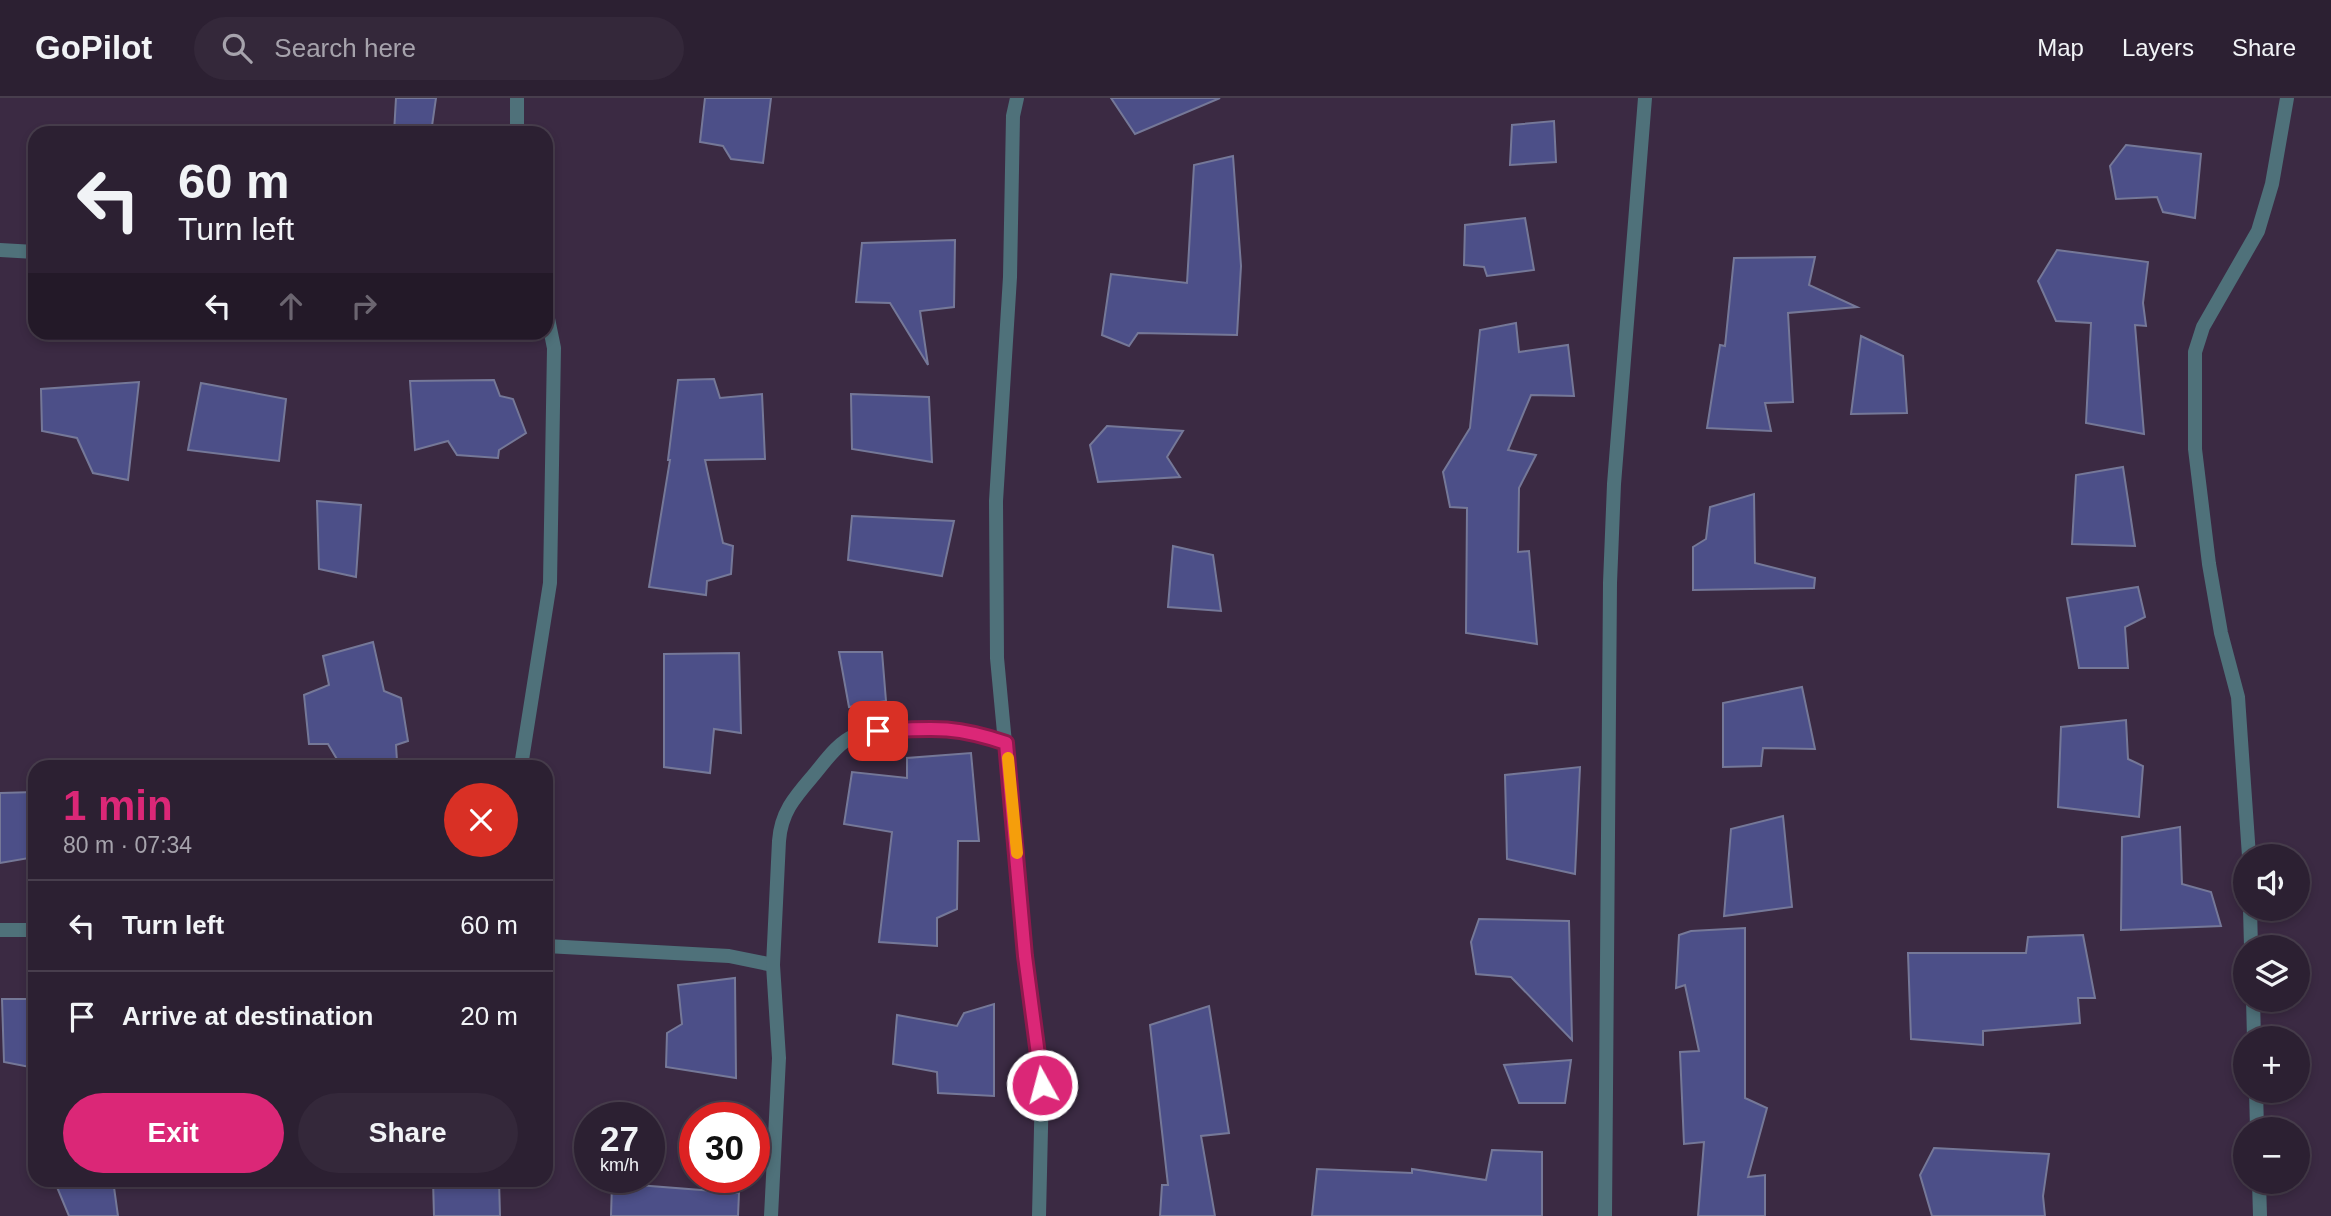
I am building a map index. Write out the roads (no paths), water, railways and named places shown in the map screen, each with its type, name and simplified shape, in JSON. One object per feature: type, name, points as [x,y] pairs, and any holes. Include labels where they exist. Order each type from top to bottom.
[{"type":"street","points":[[517,98],[517,126]]},
{"type":"street","points":[[1017,98],[996,501],[997,658],[1025,956],[1042,1085],[1040,1216]]},
{"type":"street","points":[[1605,1216],[1614,484],[1646,98]]},
{"type":"street","points":[[2248,844],[2238,697],[2221,633],[2209,564],[2195,449],[2195,352],[2203,327],[2258,231],[2272,184],[2287,98]]},
{"type":"street","points":[[0,250],[28,252]]},
{"type":"street","points":[[522,760],[550,583],[552,340]]},
{"type":"street","points":[[771,1216],[779,1058],[773,965],[780,823],[788,804],[839,746],[853,736],[878,731],[946,727],[1006,743]]},
{"type":"street","points":[[0,930],[28,930]]},
{"type":"street","points":[[553,946],[729,956],[773,965]]},
{"type":"street","points":[[2259,1194],[2260,1216]]}]
